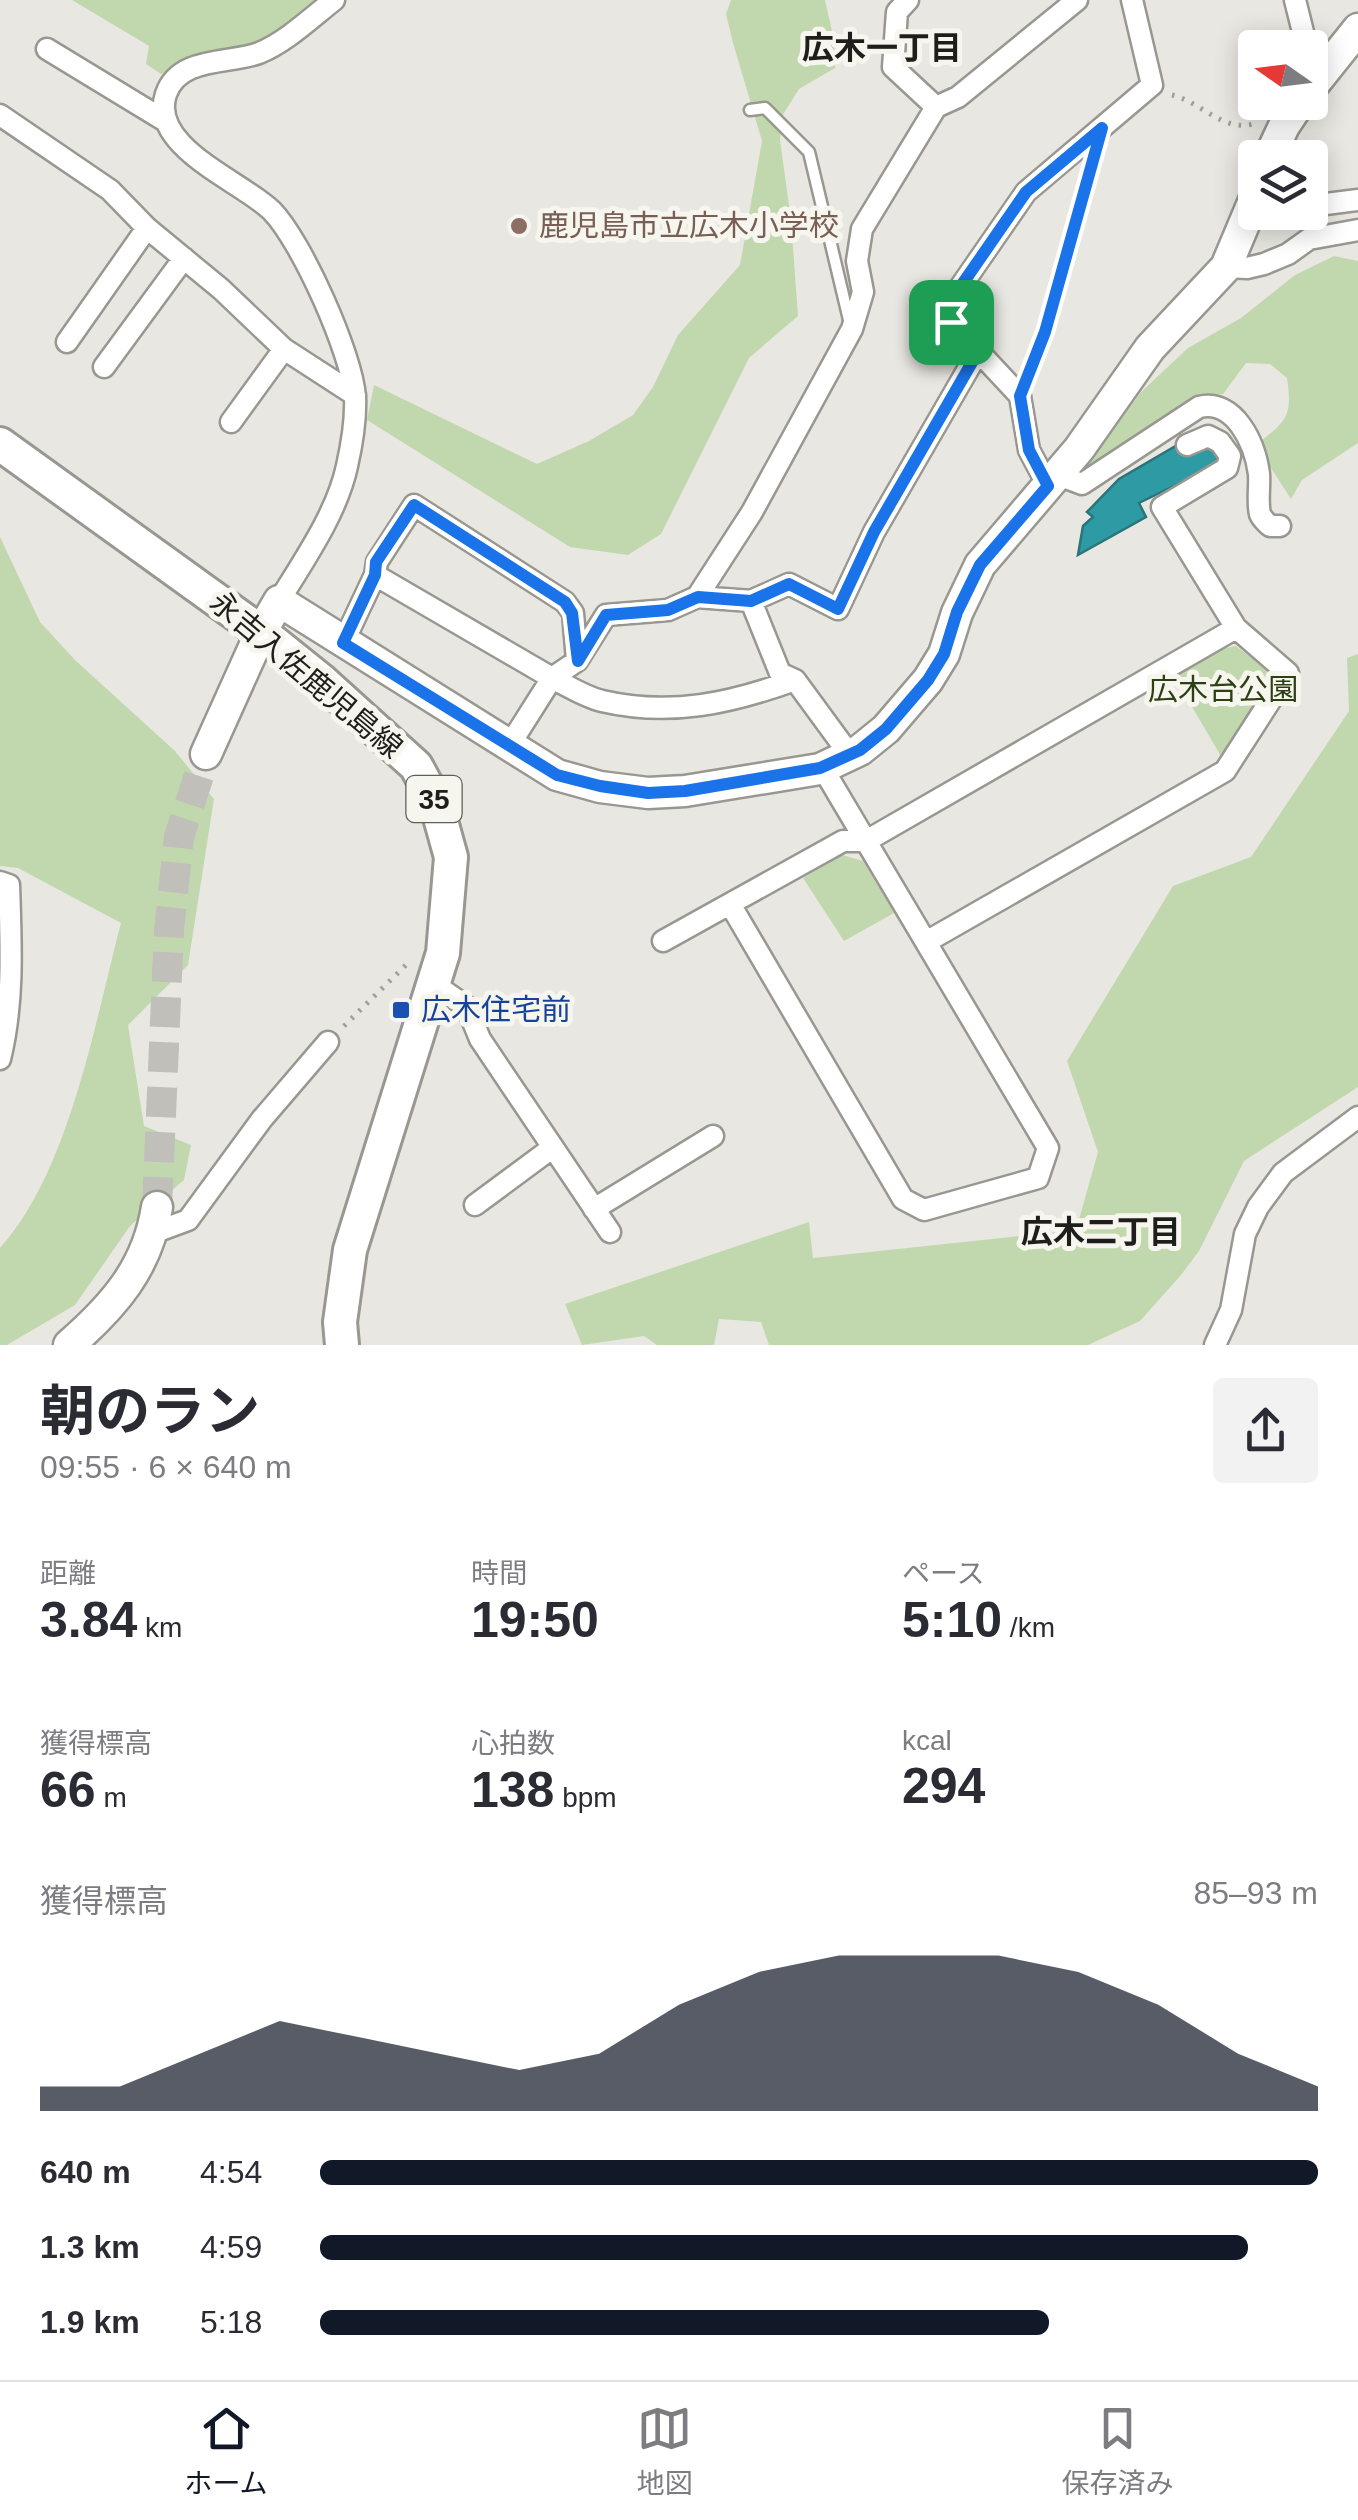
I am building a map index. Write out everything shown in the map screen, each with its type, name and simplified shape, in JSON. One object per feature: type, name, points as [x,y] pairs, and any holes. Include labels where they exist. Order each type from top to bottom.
[{"type":"main road","name":"永吉入佐鹿児島線","points":[[0,444],[261,632],[322,681],[416,766],[436,803],[450,857],[439,968],[350,1250],[340,1322],[342,1345]]},
{"type":"street","points":[[206,754],[261,632],[310,547],[346,470],[355,395],[332,321],[299,249],[272,211],[174,138],[167,122],[166,94],[176,79],[191,68],[258,54],[334,0]]},
{"type":"street","points":[[908,0],[897,12],[894,67],[936,107]]},
{"type":"street","points":[[698,597],[752,512],[852,329],[863,292],[857,262],[862,228],[936,107],[958,96],[1077,0]]},
{"type":"street","points":[[1132,0],[1152,85],[1026,192],[961,286],[951,322],[1020,396],[1029,450],[1053,480],[1082,484],[1199,407],[1221,407],[1233,414],[1254,454],[1260,514],[1270,526],[1280,526]]},
{"type":"street","points":[[1295,0],[1302,30]]},
{"type":"street","points":[[1328,64],[1358,29]]},
{"type":"street","points":[[47,49],[167,122]]},
{"type":"street","points":[[0,115],[110,190],[147,228],[284,349],[355,395]]},
{"type":"street","points":[[1328,204],[1358,200]]},
{"type":"street","points":[[67,342],[147,228]]},
{"type":"street","points":[[279,602],[557,775],[648,793],[685,791],[836,761],[886,729],[928,680],[944,654],[957,612],[980,565],[1080,449],[1150,348],[1226,267],[1243,230]]},
{"type":"street","points":[[1226,267],[1264,264],[1309,239],[1358,230]]},
{"type":"street","points":[[104,366],[184,258]]},
{"type":"street","points":[[231,422],[284,349]]},
{"type":"street","points":[[509,746],[552,678],[578,661],[606,615],[668,610],[698,597],[751,601],[789,584],[838,609],[874,532],[978,352]]},
{"type":"street","points":[[926,942],[1225,771],[1288,674],[1236,628],[1162,507],[1227,468],[1230,456],[1220,442],[1208,436],[1187,446]]},
{"type":"street","points":[[343,643],[375,575],[376,562],[414,505],[565,602],[572,613],[578,661]]},
{"type":"street","points":[[375,575],[552,678],[599,700],[655,709],[700,708],[747,698],[796,680]]},
{"type":"street","points":[[730,904],[904,1199],[924,1210],[1038,1178],[1048,1148],[866,841],[836,761],[796,680],[780,673],[751,601]]},
{"type":"street","points":[[663,942],[843,841],[866,841],[1236,628]]},
{"type":"street","points":[[0,882],[9,885],[11,968],[8,1024],[0,1060]]},
{"type":"street","points":[[439,968],[467,1007],[480,1039],[610,1232]]},
{"type":"street","points":[[69,1345],[124,1292],[155,1220],[188,1220],[262,1119],[328,1042]]},
{"type":"street","points":[[1215,1345],[1231,1310],[1245,1234],[1258,1207],[1283,1173],[1358,1118]]},
{"type":"street","points":[[594,1208],[712,1136]]},
{"type":"street","points":[[475,1205],[552,1148]]},
{"type":"lane","points":[[750,110],[765,108],[809,152],[852,329]]},
{"type":"path","points":[[1152,85],[1228,123],[1243,127],[1265,120]]},
{"type":"path","points":[[1020,396],[1045,332],[1102,128]]},
{"type":"path","points":[[328,1042],[409,961],[439,968]]},
{"type":"green space","points":[[72,0],[325,0],[262,46],[190,60],[161,74],[146,64],[149,46]]},
{"type":"green space","points":[[731,0],[825,0],[834,40],[835,68],[799,89],[782,116],[780,140],[798,316],[749,358],[661,534],[628,555],[570,547],[367,420],[374,385],[537,464],[589,441],[633,415],[653,387],[678,335],[740,265],[762,141],[726,14]]},
{"type":"green space","points":[[1334,256],[1358,261],[1358,443],[1302,480],[1291,499],[1256,445],[1285,418],[1289,402],[1287,378],[1270,364],[1246,363],[1223,394],[1203,397],[1080,474],[1141,392],[1188,348],[1241,318],[1295,275]]},
{"type":"green space","points":[[0,537],[40,622],[75,660],[175,751],[214,799],[188,965],[128,1025],[144,1126],[191,1145],[184,1180],[130,1226],[75,1305],[7,1345],[0,1345],[0,1248],[24,1216],[62,1138],[121,923],[18,868],[0,866]]},
{"type":"green space","name":"広木台公園","points":[[1236,646],[1266,669],[1269,683],[1222,758],[1174,676],[1222,649]]},
{"type":"green space","points":[[1358,654],[1358,1087],[1244,1161],[1199,1251],[1140,1321],[1088,1345],[769,1345],[761,1322],[719,1319],[714,1345],[657,1345],[644,1336],[582,1345],[565,1304],[809,1222],[813,1258],[1076,1230],[1098,1152],[1067,1061],[1173,886],[1251,857],[1349,711],[1347,658]]},
{"type":"green space","points":[[842,855],[863,861],[894,913],[844,941],[803,878]]},
{"type":"water","points":[[1179,444],[1214,446],[1223,462],[1139,503],[1146,517],[1078,555],[1083,526],[1093,517],[1087,512],[1119,479]]},
{"type":"tunnel","points":[[157,1207],[169,930],[179,837],[206,754]]},
{"type":"place","name":"鹿児島市立広木小学校","points":[[519,226]]},
{"type":"place","name":"広木住宅前","points":[[401,1010]]},
{"type":"district","name":"広木一丁目","points":[[882,48]]},
{"type":"district","name":"広木二丁目","points":[[1101,1232]]},
{"type":"route","points":[[1102,128],[1045,332],[1020,396],[1029,450],[1048,486],[980,565],[957,612],[944,654],[928,680],[886,729],[860,750],[820,768],[685,791],[648,793],[600,786],[557,775],[343,643],[375,575],[376,562],[414,505],[565,602],[572,613],[578,661],[606,615],[668,610],[698,597],[751,601],[789,584],[838,609],[874,532],[978,352],[951,322],[961,286],[1026,192],[1102,128]]}]
